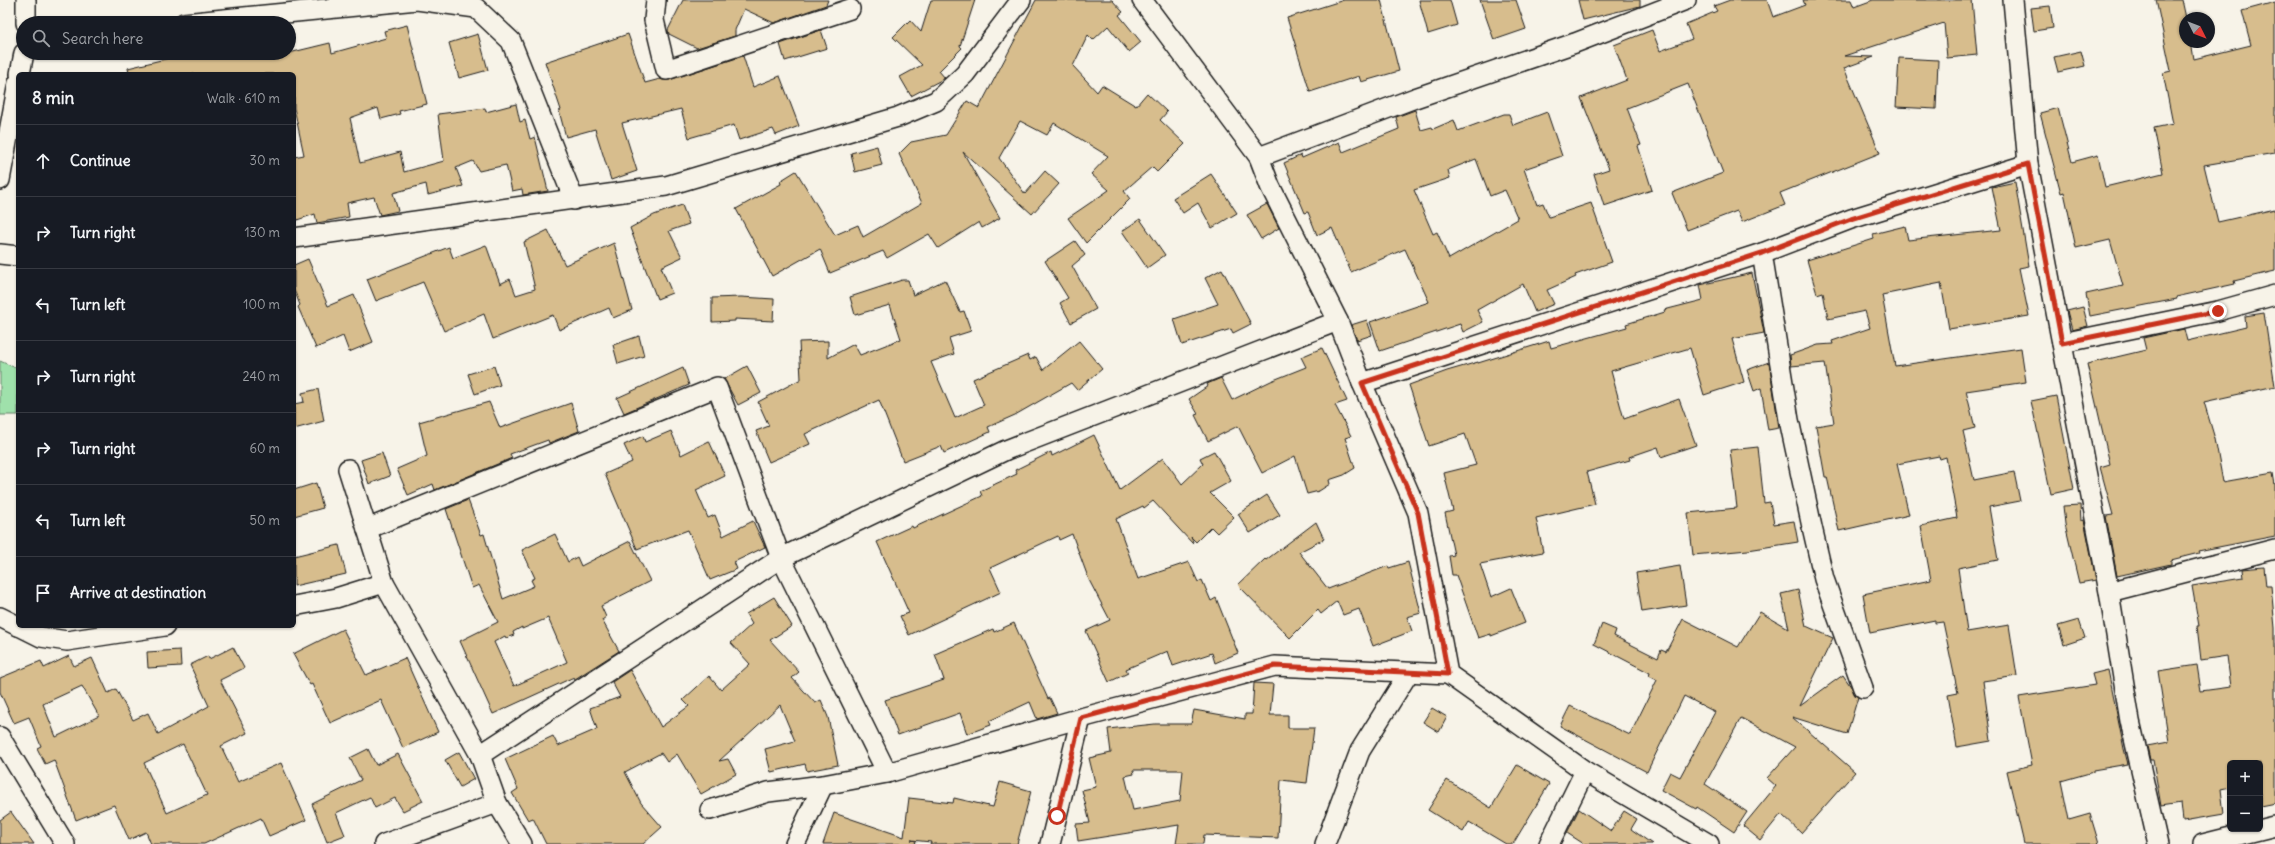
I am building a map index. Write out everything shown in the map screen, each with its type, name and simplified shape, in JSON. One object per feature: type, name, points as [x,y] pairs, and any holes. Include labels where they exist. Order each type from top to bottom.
[{"type":"street","points":[[26,0],[26,16]]},
{"type":"street","points":[[255,16],[417,0],[476,8],[511,41],[574,200]]},
{"type":"street","points":[[656,0],[654,20],[666,70],[850,8]]},
{"type":"street","points":[[296,238],[666,186],[898,117],[936,101],[965,74],[1021,0]]},
{"type":"street","points":[[1142,0],[1259,157],[1270,186],[1338,321],[1362,383],[1418,513],[1448,674]]},
{"type":"street","points":[[1259,157],[1415,98],[1575,43],[1686,0]]},
{"type":"street","points":[[2013,0],[2028,164],[2109,592],[2130,721],[2158,844]]},
{"type":"street","points":[[20,72],[23,60]]},
{"type":"street","points":[[0,180],[16,94]]},
{"type":"street","points":[[1362,383],[1762,253],[1851,219],[2028,164]]},
{"type":"street","points":[[1762,253],[1789,420],[1824,579],[1863,688]]},
{"type":"street","points":[[0,254],[16,256]]},
{"type":"street","points":[[2062,343],[2218,311],[2275,295]]},
{"type":"street","points":[[480,754],[781,558],[1006,450],[1338,321]]},
{"type":"street","points":[[367,529],[717,388],[781,558],[887,773]]},
{"type":"street","points":[[348,469],[384,582],[480,754],[497,803],[522,844]]},
{"type":"street","points":[[2109,592],[2275,549]]},
{"type":"street","points":[[296,606],[336,598],[384,582]]},
{"type":"street","points":[[0,617],[16,625]]},
{"type":"street","points":[[22,628],[41,637],[67,641],[152,628]]},
{"type":"street","points":[[710,810],[768,792],[823,785],[887,773],[1081,718],[1275,666],[1408,674],[1448,674],[1585,771],[1709,844]]},
{"type":"street","points":[[1325,844],[1360,751],[1408,674]]},
{"type":"street","points":[[1050,844],[1081,718]]},
{"type":"street","points":[[0,738],[65,844]]},
{"type":"street","points":[[1549,844],[1585,771]]},
{"type":"street","points":[[795,844],[823,785]]},
{"type":"street","points":[[384,844],[497,803]]},
{"type":"street","points":[[2203,844],[2275,826]]},
{"type":"green space","points":[[0,361],[16,368],[16,415],[0,415]]},
{"type":"building","points":[[683,0],[828,0],[826,5],[774,23],[744,9],[735,30],[735,36],[697,48],[669,34],[668,30]]},
{"type":"building","points":[[931,0],[975,0],[960,46],[962,48],[939,71],[945,78],[911,96],[900,77],[922,65],[893,37],[910,20],[921,32]]},
{"type":"building","points":[[1036,0],[1112,0],[1123,12],[1119,15],[1141,42],[1129,52],[1108,26],[1093,40],[1088,35],[1073,66],[1097,92],[1102,85],[1136,106],[1147,93],[1167,112],[1160,120],[1185,144],[1157,172],[1152,167],[1124,191],[1130,199],[1086,243],[1068,218],[1109,190],[1091,174],[1108,156],[1054,123],[1047,135],[1020,121],[999,158],[1025,194],[1045,171],[1059,184],[1032,214],[963,152],[1000,218],[982,228],[979,222],[938,248],[929,234],[887,258],[883,251],[830,273],[820,249],[772,276],[736,209],[781,184],[780,181],[796,171],[835,235],[858,225],[863,237],[922,203],[899,154],[911,142],[946,135],[967,101],[979,108]]},
{"type":"building","points":[[1344,0],[1381,0],[1399,71],[1361,82],[1359,76],[1310,92],[1287,18]]},
{"type":"building","points":[[1419,0],[1450,0],[1457,25],[1428,34]]},
{"type":"building","points":[[1480,0],[1516,0],[1526,29],[1494,40]]},
{"type":"building","points":[[1578,0],[1640,0],[1640,6],[1583,20]]},
{"type":"building","points":[[1730,0],[1767,0],[1773,17],[1805,5],[1803,0],[1851,0],[1854,7],[1873,0],[1972,0],[1977,55],[1947,58],[1944,23],[1844,56],[1874,57],[1844,68],[1880,153],[1780,193],[1785,205],[1742,222],[1737,211],[1687,230],[1672,193],[1723,173],[1688,84],[1627,108],[1641,145],[1638,146],[1652,190],[1604,206],[1594,174],[1609,169],[1581,98],[1627,80],[1614,45],[1652,30],[1660,51],[1692,39],[1686,24],[1717,11],[1714,6]]},
{"type":"building","points":[[2156,0],[2182,0],[2185,12],[2179,12],[2179,48],[2192,48],[2194,59],[2251,45],[2242,11],[2275,2],[2275,153],[2204,165],[2218,222],[2275,209],[2275,271],[2234,281],[2235,284],[2176,297],[2177,299],[2090,316],[2086,294],[2123,286],[2110,240],[2076,248],[2064,192],[2061,193],[2040,113],[2058,108],[2072,162],[2098,155],[2105,187],[2163,173],[2154,128],[2173,124],[2163,73],[2171,71]]},
{"type":"building","points":[[2050,6],[2053,28],[2034,31],[2031,8]]},
{"type":"building","points":[[407,25],[427,104],[399,111],[400,114],[381,119],[378,108],[350,118],[360,163],[400,152],[404,172],[444,161],[438,114],[485,108],[486,112],[516,104],[520,122],[525,120],[530,139],[535,137],[548,191],[523,195],[522,189],[512,191],[506,165],[479,171],[473,161],[456,168],[463,186],[428,195],[426,184],[393,193],[398,211],[380,215],[374,197],[347,203],[349,217],[317,223],[315,214],[296,220],[296,157],[304,155],[296,117],[296,72],[129,72],[128,68],[161,60],[296,60],[296,51],[330,43],[332,53],[386,38],[384,31]]},
{"type":"building","points":[[821,30],[827,48],[785,61],[780,44]]},
{"type":"building","points":[[478,34],[488,70],[459,78],[449,43]]},
{"type":"building","points":[[628,34],[645,83],[660,79],[669,80],[743,56],[753,87],[780,76],[799,126],[776,135],[773,129],[739,140],[734,125],[689,138],[681,109],[622,123],[637,171],[611,180],[595,129],[566,137],[559,111],[561,110],[545,62]]},
{"type":"building","points":[[2081,51],[2085,66],[2058,72],[2054,57]]},
{"type":"building","points":[[1899,58],[1938,60],[1936,109],[1896,107]]},
{"type":"building","points":[[1415,110],[1421,130],[1432,127],[1433,129],[1454,120],[1458,131],[1504,114],[1509,114],[1513,125],[1547,112],[1562,156],[1524,169],[1537,205],[1543,203],[1549,217],[1591,203],[1612,262],[1575,275],[1576,277],[1547,290],[1554,304],[1535,312],[1523,284],[1477,310],[1483,322],[1463,332],[1460,324],[1380,351],[1370,322],[1429,302],[1405,249],[1351,272],[1332,228],[1317,235],[1308,212],[1305,213],[1284,163],[1301,155],[1302,158],[1339,142],[1343,152],[1399,129],[1396,117]],"holes":[[[1476,159],[1490,196],[1505,190],[1518,219],[1449,259],[1437,232],[1433,234],[1414,190],[1450,178],[1448,170]]]},
{"type":"building","points":[[877,146],[882,165],[855,172],[851,153]]},
{"type":"building","points":[[1211,174],[1237,213],[1212,228],[1198,203],[1183,213],[1173,198]]},
{"type":"building","points":[[2015,182],[2029,266],[2019,268],[2029,316],[1949,329],[1941,283],[1882,295],[1895,366],[2021,348],[2026,382],[1966,391],[1975,428],[1963,431],[1974,480],[2014,472],[2020,501],[1989,507],[1998,560],[1958,568],[1967,632],[2009,625],[2017,676],[1983,681],[1991,741],[1957,747],[1948,695],[1958,693],[1943,622],[1935,623],[1935,620],[1870,633],[1863,594],[1931,580],[1921,526],[1957,518],[1946,457],[1940,459],[1939,456],[1897,464],[1909,515],[1839,531],[1827,477],[1825,477],[1816,426],[1834,423],[1825,363],[1791,366],[1790,355],[1818,345],[1833,344],[1832,341],[1870,328],[1865,311],[1828,319],[1823,292],[1817,294],[1807,260],[1874,239],[1873,234],[1905,226],[1908,240],[2001,230],[1992,187]]},
{"type":"building","points":[[1267,204],[1279,228],[1261,239],[1247,215]]},
{"type":"building","points":[[682,205],[689,224],[669,231],[682,257],[661,267],[672,293],[657,299],[630,228],[654,215]]},
{"type":"building","points":[[1140,219],[1165,255],[1147,268],[1122,231]]},
{"type":"building","points":[[548,230],[565,265],[614,243],[632,310],[613,318],[609,308],[559,330],[553,315],[493,339],[484,314],[444,331],[423,282],[376,301],[367,279],[449,247],[453,258],[486,245],[500,284],[510,279],[516,295],[535,289],[524,242]]},
{"type":"building","points":[[1075,241],[1085,255],[1072,266],[1096,309],[1071,323],[1060,303],[1068,298],[1045,261]]},
{"type":"building","points":[[308,259],[328,306],[354,295],[373,342],[349,352],[343,336],[316,348],[298,307],[300,305],[296,295],[296,264]]},
{"type":"building","points":[[1222,269],[1251,324],[1233,333],[1231,329],[1182,345],[1174,319],[1218,304],[1205,278]]},
{"type":"building","points":[[1752,273],[1764,333],[1732,339],[1744,382],[1704,395],[1690,348],[1611,371],[1624,419],[1679,399],[1696,445],[1661,457],[1658,447],[1629,457],[1630,460],[1587,472],[1595,504],[1536,518],[1543,552],[1480,564],[1491,597],[1511,588],[1525,623],[1491,636],[1491,634],[1478,638],[1456,575],[1452,575],[1449,556],[1454,555],[1445,513],[1453,511],[1444,473],[1476,465],[1465,434],[1429,446],[1409,385],[1447,371],[1549,341],[1551,348],[1627,327],[1626,324],[1665,312],[1664,310],[1703,300],[1700,285]]},
{"type":"building","points":[[902,280],[908,280],[913,295],[945,280],[960,312],[964,311],[971,331],[949,338],[954,354],[931,362],[955,418],[984,405],[973,379],[1028,355],[1030,360],[1036,357],[1043,370],[1079,341],[1102,369],[1077,390],[1071,383],[1015,415],[988,427],[990,432],[944,453],[941,446],[903,461],[879,400],[805,434],[810,444],[769,462],[756,431],[769,426],[758,402],[801,379],[799,342],[828,341],[828,358],[854,344],[860,355],[901,339],[890,305],[855,315],[850,297]]},
{"type":"building","points":[[741,297],[774,299],[773,321],[735,319],[735,321],[712,322],[712,298]]},
{"type":"building","points":[[2083,307],[2088,326],[2072,330],[2067,311]]},
{"type":"building","points":[[2264,313],[2275,386],[2204,402],[2215,439],[2223,482],[2273,473],[2275,485],[2275,536],[2198,551],[2199,553],[2171,560],[2171,564],[2117,576],[2106,516],[2113,515],[2100,467],[2110,464],[2087,364],[2146,350],[2143,338],[2184,329],[2187,341],[2246,327],[2245,316]]},
{"type":"building","points":[[1367,320],[1372,335],[1357,340],[1351,325]]},
{"type":"building","points":[[639,336],[644,356],[618,364],[613,345]]},
{"type":"building","points":[[1322,348],[1347,401],[1335,405],[1351,436],[1345,438],[1355,468],[1344,475],[1329,480],[1330,484],[1319,491],[1307,494],[1295,456],[1262,473],[1238,426],[1208,441],[1195,415],[1198,414],[1189,399],[1208,386],[1207,384],[1221,378],[1232,400],[1271,381],[1306,367],[1301,357]]},
{"type":"building","points":[[1769,362],[1779,428],[1768,430],[1761,388],[1754,391],[1747,370]]},
{"type":"building","points":[[494,366],[500,385],[475,394],[468,374]]},
{"type":"building","points":[[747,366],[761,393],[738,405],[724,379]]},
{"type":"building","points":[[683,368],[689,385],[624,413],[617,398]]},
{"type":"building","points":[[318,389],[324,421],[296,428],[296,404],[304,402],[302,393]]},
{"type":"building","points":[[2056,396],[2074,489],[2051,494],[2031,401]]},
{"type":"building","points":[[489,402],[500,428],[571,403],[579,431],[549,443],[548,440],[510,454],[512,458],[435,490],[433,484],[408,495],[397,469],[427,456],[419,422]]},
{"type":"building","points":[[671,431],[681,455],[709,441],[725,476],[696,490],[708,518],[715,515],[723,536],[753,521],[765,547],[734,562],[737,569],[710,580],[688,530],[637,549],[605,474],[632,462],[624,445],[643,436],[645,442]]},
{"type":"building","points":[[1094,435],[1120,490],[1163,458],[1182,484],[1203,464],[1200,458],[1214,451],[1231,481],[1210,493],[1234,517],[1217,533],[1211,527],[1196,542],[1191,537],[1192,543],[1153,501],[1144,508],[1143,506],[1116,519],[1138,579],[1189,562],[1198,582],[1202,580],[1211,601],[1216,598],[1238,653],[1215,663],[1212,653],[1173,666],[1168,651],[1126,669],[1128,673],[1109,682],[1086,631],[1110,620],[1089,580],[1072,534],[1059,540],[1058,536],[990,568],[1001,592],[909,635],[900,616],[909,613],[877,542],[912,526],[913,528],[982,496],[980,491],[1017,474],[1015,470],[1051,452],[1052,456]]},
{"type":"building","points":[[1758,447],[1764,503],[1770,502],[1774,524],[1794,521],[1798,542],[1748,550],[1693,555],[1688,513],[1737,508],[1730,450]]},
{"type":"building","points":[[382,453],[390,476],[369,484],[361,460]]},
{"type":"building","points":[[316,483],[323,508],[296,515],[296,489]]},
{"type":"building","points":[[1267,495],[1280,515],[1250,533],[1238,514]]},
{"type":"building","points":[[468,500],[481,535],[484,534],[503,599],[534,586],[531,580],[535,578],[522,550],[555,534],[568,562],[577,557],[581,566],[630,541],[650,581],[601,606],[606,617],[602,620],[619,651],[575,679],[574,677],[493,714],[460,641],[498,622],[479,585],[472,588],[446,509]],"holes":[[[548,618],[567,662],[514,686],[494,642],[505,636],[506,638],[514,635],[513,632],[522,627],[522,629]]]},
{"type":"building","points":[[2080,505],[2081,521],[2084,520],[2096,580],[2079,583],[2065,524],[2063,506]]},
{"type":"building","points":[[1316,522],[1324,539],[1299,552],[1328,589],[1388,566],[1389,568],[1408,562],[1421,613],[1407,617],[1412,631],[1373,646],[1359,609],[1343,615],[1337,601],[1321,614],[1318,610],[1290,638],[1238,585],[1265,559],[1266,560]]},
{"type":"building","points":[[339,545],[346,574],[296,586],[296,556]]},
{"type":"building","points":[[1680,566],[1686,605],[1642,612],[1636,573]]},
{"type":"building","points":[[2264,567],[2266,586],[2271,586],[2275,628],[2275,803],[2263,805],[2263,760],[2227,760],[2227,788],[2221,789],[2224,814],[2183,821],[2181,803],[2161,806],[2153,760],[2150,760],[2147,746],[2169,742],[2158,671],[2197,665],[2201,691],[2231,687],[2227,656],[2201,660],[2197,626],[2199,626],[2192,586],[2243,578],[2242,569]]},
{"type":"building","points":[[1798,590],[1806,626],[1833,638],[1800,706],[1843,675],[1858,697],[1847,734],[1792,717],[1855,772],[1801,833],[1781,814],[1760,840],[1743,826],[1776,786],[1767,778],[1795,747],[1741,718],[1705,784],[1747,812],[1734,832],[1697,807],[1696,809],[1661,790],[1670,772],[1680,777],[1715,712],[1684,696],[1647,772],[1560,726],[1570,706],[1630,735],[1657,680],[1649,676],[1650,673],[1594,644],[1602,624],[1616,630],[1614,636],[1658,658],[1661,650],[1666,652],[1683,619],[1738,647],[1760,612],[1789,629],[1781,594]]},
{"type":"building","points":[[774,597],[792,626],[770,640],[799,672],[792,678],[815,703],[821,700],[828,717],[838,765],[807,771],[805,764],[771,772],[765,749],[795,741],[780,705],[719,761],[728,759],[736,774],[701,794],[677,754],[667,762],[661,753],[625,772],[641,803],[662,827],[643,844],[546,844],[533,818],[528,820],[512,793],[518,789],[505,759],[553,736],[558,746],[597,729],[590,708],[620,697],[612,682],[630,670],[661,727],[689,706],[683,700],[709,676],[721,690],[750,664],[731,643],[752,624],[746,614]]},
{"type":"building","points":[[2079,620],[2085,638],[2064,645],[2058,626]]},
{"type":"building","points":[[1014,623],[1048,699],[1050,698],[1057,713],[1037,719],[1030,702],[989,721],[991,725],[967,734],[960,713],[898,735],[885,700],[944,680],[935,654],[993,629],[994,632]]},
{"type":"building","points":[[343,629],[366,675],[405,658],[438,732],[403,748],[381,700],[330,723],[312,684],[310,685],[293,654]]},
{"type":"building","points":[[233,647],[244,668],[220,680],[247,733],[221,746],[238,782],[281,763],[306,820],[269,836],[261,818],[204,844],[151,844],[146,832],[129,840],[114,805],[76,820],[54,760],[45,764],[37,748],[41,746],[29,717],[14,723],[0,692],[0,678],[41,661],[44,668],[69,656],[74,666],[92,658],[108,693],[116,689],[133,720],[148,713],[158,734],[209,706],[190,665],[208,656],[209,659]],"holes":[[[82,686],[99,716],[56,737],[43,704]],[[183,744],[207,795],[167,813],[144,763]]]},
{"type":"building","points":[[180,650],[181,666],[148,668],[147,652]]},
{"type":"building","points":[[2108,670],[2128,764],[2093,770],[2093,772],[2061,781],[2069,820],[2090,814],[2099,844],[2024,844],[2007,771],[2032,765],[2019,697],[2095,685],[2092,674]]},
{"type":"building","points":[[1254,683],[1273,684],[1270,715],[1288,715],[1288,728],[1314,728],[1307,783],[1281,780],[1278,838],[1204,835],[1203,844],[1176,844],[1179,825],[1078,841],[1076,824],[1090,823],[1082,790],[1096,787],[1089,758],[1111,753],[1108,729],[1155,724],[1191,724],[1194,710],[1245,719],[1245,714],[1252,714]],"holes":[[[1133,770],[1183,770],[1180,801],[1133,810],[1125,776],[1134,774]]]},
{"type":"building","points":[[1432,708],[1447,717],[1439,732],[1423,722]]},
{"type":"building","points":[[368,749],[376,765],[398,754],[423,801],[403,811],[395,798],[375,808],[370,797],[336,813],[345,835],[327,842],[312,804],[361,780],[350,758]]},
{"type":"building","points":[[459,752],[474,779],[460,787],[445,760]]},
{"type":"building","points":[[1517,765],[1549,784],[1513,844],[1506,844],[1469,822],[1463,832],[1428,810],[1447,780],[1491,808]]},
{"type":"building","points":[[1000,782],[1031,791],[1017,844],[930,844],[931,842],[911,840],[916,841],[915,844],[823,844],[834,813],[904,837],[909,798],[953,803],[954,798],[993,807]]},
{"type":"building","points":[[1579,809],[1611,831],[1624,811],[1637,819],[1631,829],[1652,844],[1584,844],[1567,833]]},
{"type":"building","points":[[11,812],[34,844],[0,844],[0,820]]},
{"type":"route","points":[[1057,816],[1081,718],[1275,666],[1408,674],[1448,674],[1418,513],[1362,383],[1762,253],[1851,219],[2028,164],[2047,256],[2062,343],[2218,311]]}]
